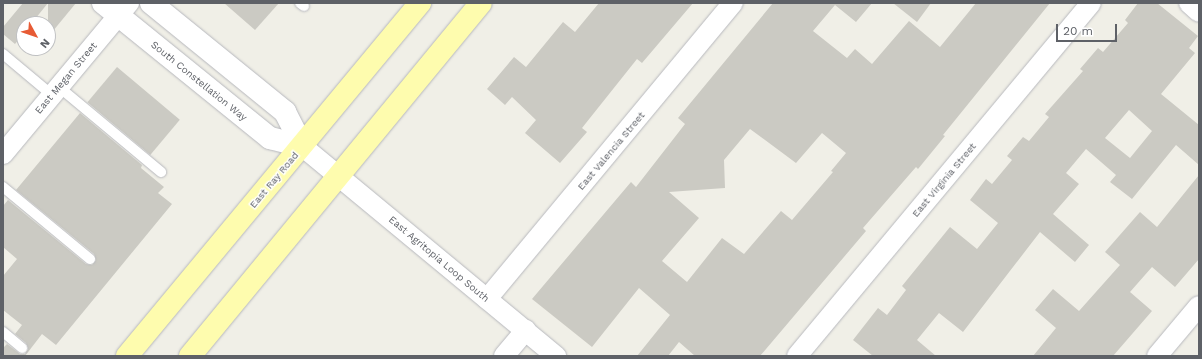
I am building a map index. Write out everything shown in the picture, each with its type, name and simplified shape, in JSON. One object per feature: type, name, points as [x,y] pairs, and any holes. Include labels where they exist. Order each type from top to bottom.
[{"type":"main road","name":"East Ray Road","points":[[127,356],[420,3]]},
{"type":"main road","points":[[190,356],[331,169],[481,3]]},
{"type":"street","name":"South Constellation Way","points":[[151,3],[285,112],[302,146]]},
{"type":"street","name":"East Valencia Street","points":[[487,299],[733,3]]},
{"type":"street","name":"East Virginia Street","points":[[797,356],[1092,3]]},
{"type":"street","points":[[1189,3],[1199,12]]},
{"type":"street","name":"South Constellation Way","points":[[117,7],[270,138],[302,146],[331,169]]},
{"type":"street","name":"East Megan Street","points":[[3,154],[56,91],[117,7]]},
{"type":"street","name":"East Agritopia Loop South","points":[[331,169],[556,356]]},
{"type":"street","points":[[1157,356],[1199,306]]},
{"type":"street","points":[[504,356],[526,330]]},
{"type":"lane","points":[[3,54],[56,91],[161,172]]},
{"type":"lane","points":[[3,186],[90,259]]},
{"type":"lane","points":[[3,332],[22,348]]},
{"type":"building","points":[[23,3],[48,3],[37,16],[16,16],[15,44],[3,34],[3,27]]},
{"type":"building","points":[[48,3],[76,3],[56,27],[56,16],[48,16]]},
{"type":"building","points":[[224,3],[279,3],[255,30]]},
{"type":"building","points":[[599,3],[693,3],[642,63],[637,59],[582,128],[587,132],[560,163],[525,133],[536,120],[512,97],[505,105],[487,89],[514,57],[526,67],[563,22],[575,32]]},
{"type":"building","points":[[773,3],[872,3],[856,22],[835,5],[813,31],[847,58],[855,49],[872,64],[909,21],[940,47],[976,3],[1050,3],[943,135],[945,136],[918,169],[916,167],[863,228],[866,231],[760,356],[695,356],[679,342],[668,356],[637,356],[670,315],[639,288],[592,347],[532,299],[631,182],[636,187],[685,124],[678,118]],"holes":[[[750,129],[796,163],[822,133],[846,153],[831,171],[833,172],[792,220],[781,211],[744,254],[722,238],[687,282],[662,261],[699,218],[669,192],[725,188],[724,160]]]},
{"type":"building","points":[[893,3],[931,3],[917,22]]},
{"type":"building","points":[[1138,3],[1157,3],[1198,36],[1189,48],[1195,53],[1161,94],[1199,125],[1199,165],[1176,145],[1132,199],[1110,182],[1116,175],[1086,149],[1066,173],[1079,184],[1053,214],[1089,245],[1075,262],[1040,232],[963,332],[939,313],[917,340],[936,356],[873,356],[853,340],[878,308],[887,315],[906,290],[902,286],[950,227],[977,249],[998,223],[970,200],[986,179],[992,184],[1012,160],[1007,156],[1023,137],[1029,141],[1049,117],[1045,114],[1083,71],[1080,69],[1098,48],[1103,52],[1128,23],[1125,20]],"holes":[[[1129,110],[1152,131],[1130,158],[1105,138]]]},
{"type":"building","points":[[117,67],[180,120],[150,155],[87,102]]},
{"type":"building","points":[[80,113],[142,165],[141,168],[164,187],[158,193],[172,204],[56,345],[42,334],[25,356],[3,356],[3,348],[7,344],[20,354],[25,354],[28,349],[26,343],[15,334],[22,325],[3,310],[3,276],[17,259],[3,247],[3,206],[8,200],[86,264],[92,265],[96,260],[94,254],[16,190]]},
{"type":"building","points":[[1199,175],[1199,259],[1175,287],[1152,267],[1130,292],[1152,311],[1113,356],[1033,356],[1056,328],[1035,310],[1053,289],[1079,311],[1120,265],[1105,252],[1140,212],[1157,227]]}]
